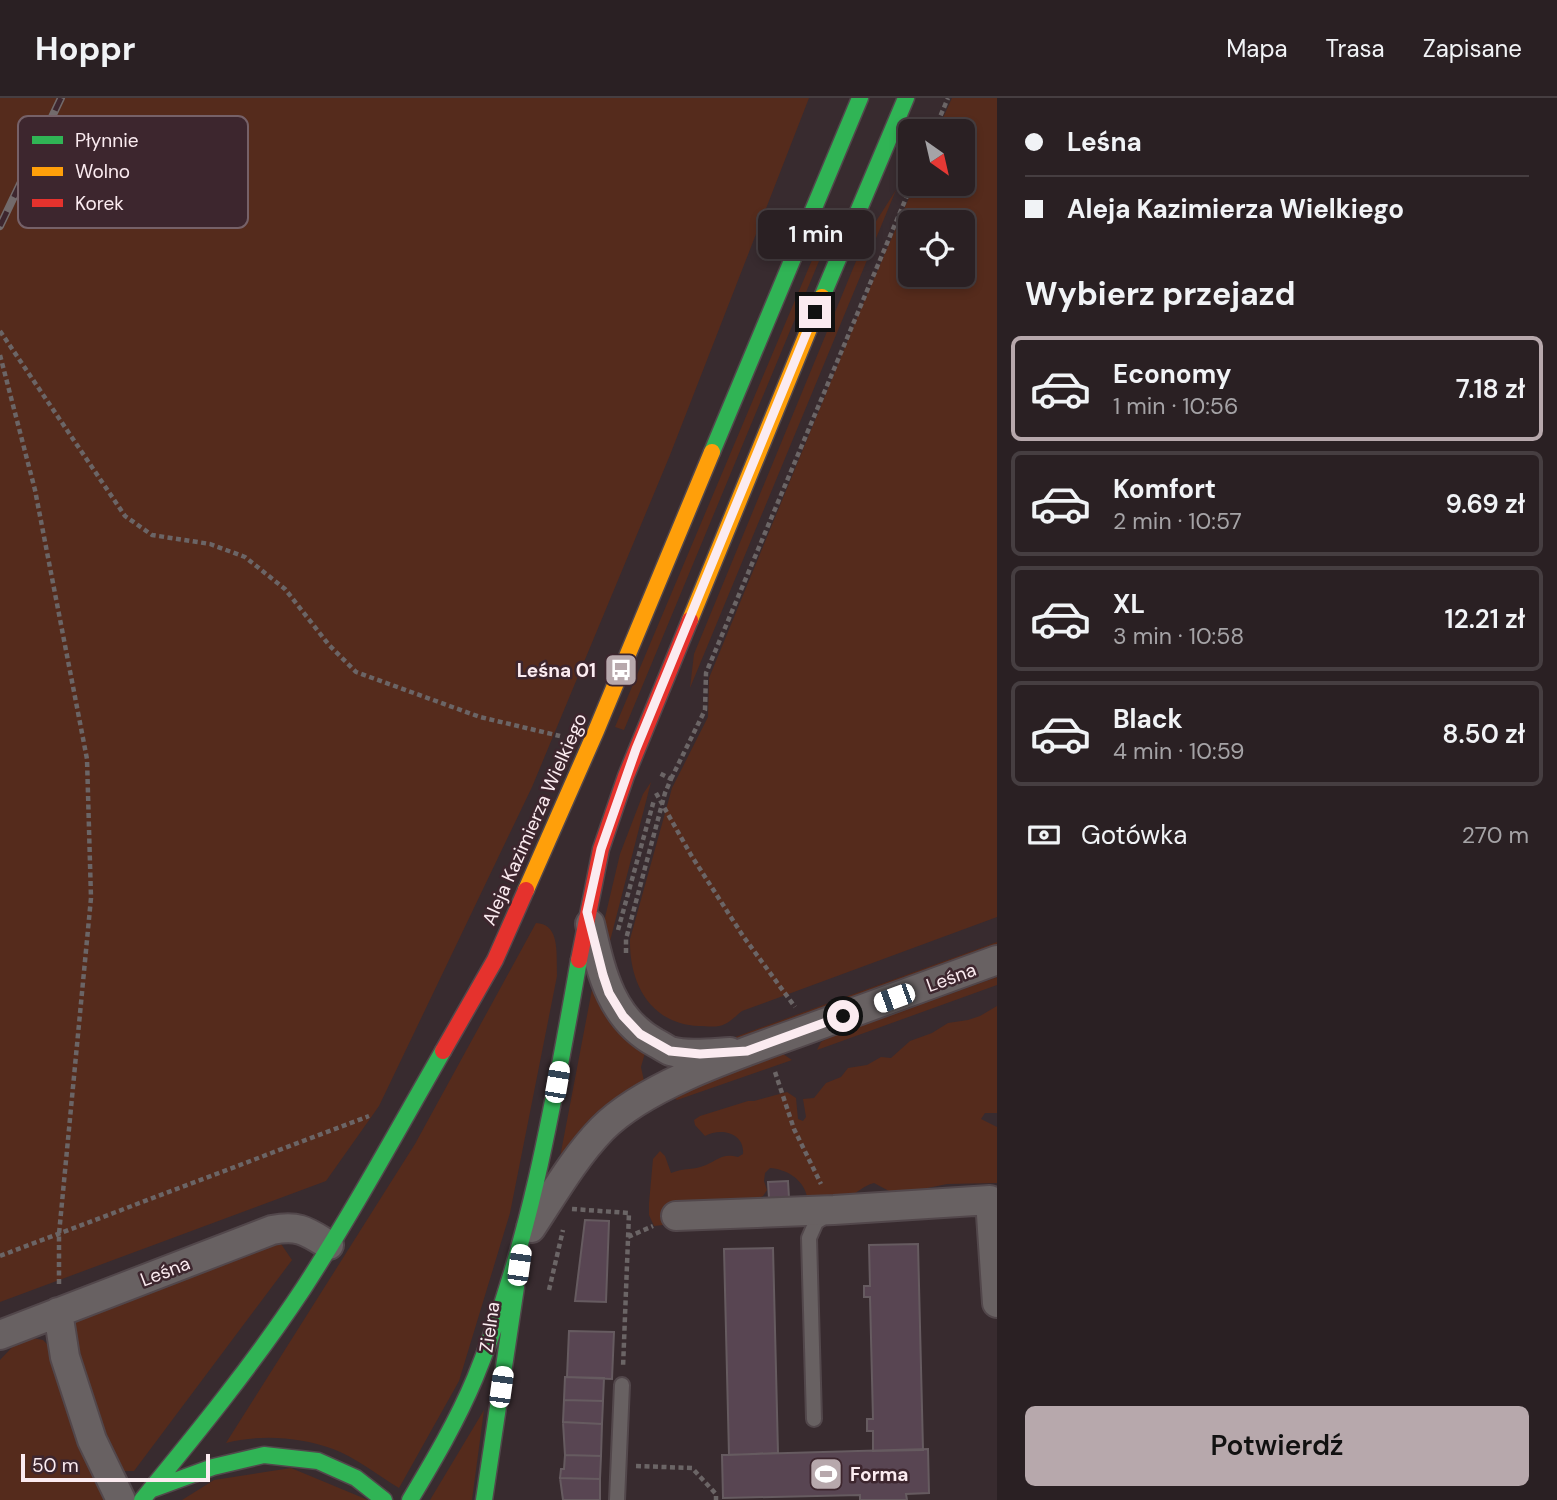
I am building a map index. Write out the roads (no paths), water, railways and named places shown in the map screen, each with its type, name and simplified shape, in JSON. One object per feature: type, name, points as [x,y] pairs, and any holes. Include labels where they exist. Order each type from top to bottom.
[{"type":"main road","name":"Aleja Kazimierza Wielkiego","points":[[410,1500],[445,1441],[475,1377],[522,1242],[553,1107],[587,912],[601,849],[842,196],[860,98]]},
{"type":"main road","name":"Aleja Kazimierza Wielkiego","points":[[146,1495],[250,1364],[302,1290],[365,1187],[495,960],[593,738],[842,196],[906,98]]},
{"type":"main road","name":"Zielna","points":[[484,1500],[522,1242]]},
{"type":"main road","points":[[146,1495],[213,1467],[264,1455],[318,1461],[355,1478],[384,1500]]},
{"type":"street","points":[[587,912],[609,993],[623,1016],[640,1034],[670,1051],[700,1054],[747,1051]]},
{"type":"street","name":"Leśna","points":[[747,1051],[997,960]]},
{"type":"street","points":[[522,1242],[564,1178],[603,1128],[630,1106],[657,1090],[747,1051]]},
{"type":"street","points":[[676,1216],[990,1200],[997,1303]]},
{"type":"street","name":"Leśna","points":[[0,1335],[272,1230],[292,1227],[329,1245]]},
{"type":"street","points":[[58,1312],[65,1357],[80,1405],[92,1440],[121,1500]]},
{"type":"lane","points":[[814,1419],[809,1238],[816,1222],[834,1210]]},
{"type":"lane","points":[[617,1500],[622,1385]]},
{"type":"railway","points":[[52,116],[61,98]]},
{"type":"railway","points":[[0,226],[18,188]]},
{"type":"place","name":"Leśna 01","points":[[621,670]]},
{"type":"place","name":"Forma","points":[[826,1474]]}]
